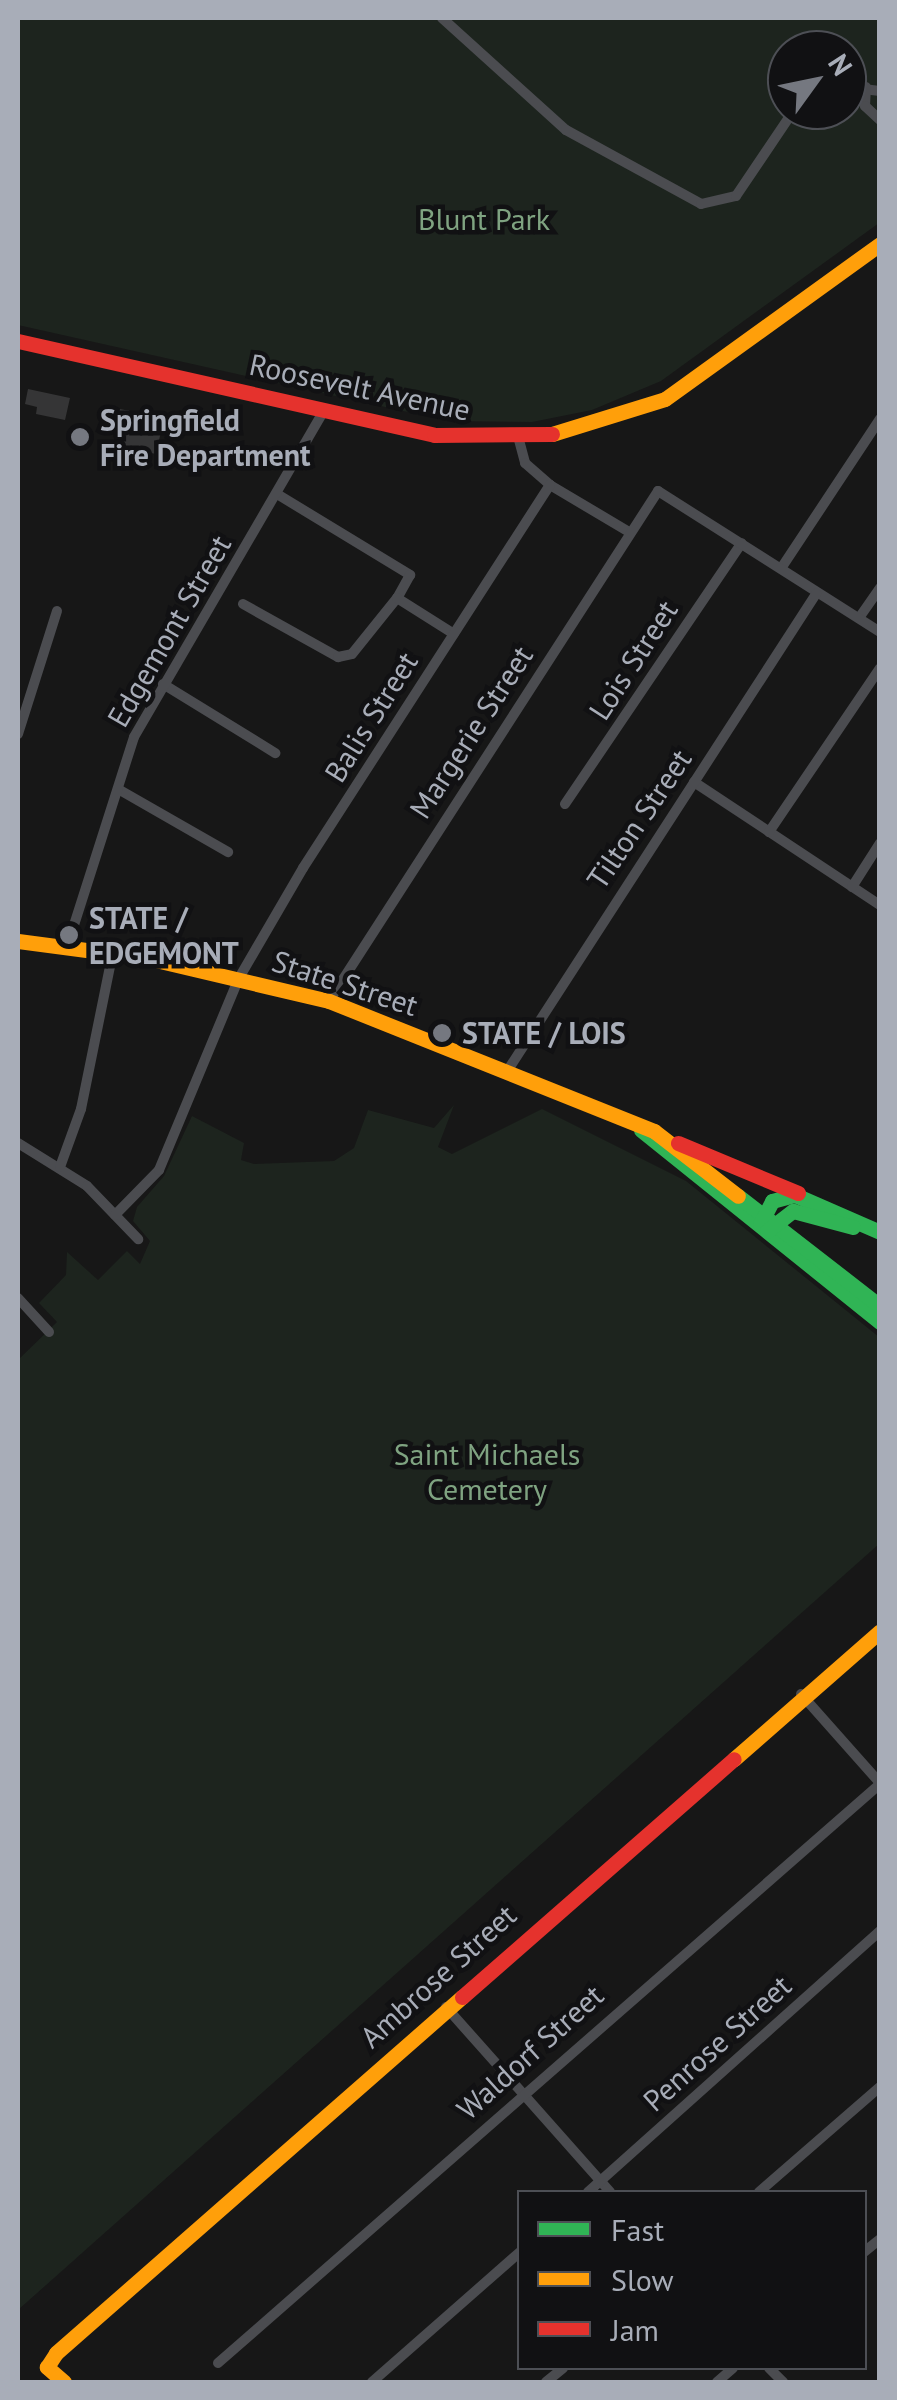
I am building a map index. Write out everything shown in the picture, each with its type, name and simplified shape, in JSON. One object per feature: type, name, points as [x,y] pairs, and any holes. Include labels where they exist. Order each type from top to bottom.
[{"type":"main road","name":"Roosevelt Avenue","points":[[18,341],[450,437],[519,440],[590,428],[665,398],[880,244]]},
{"type":"main road","name":"State Street","points":[[18,941],[113,952],[329,1001],[678,1143],[767,1221]]},
{"type":"main road","name":"State Street","points":[[641,1130],[767,1221]]},
{"type":"main road","points":[[678,1143],[877,1231]]},
{"type":"main road","points":[[767,1221],[778,1196],[806,1197]]},
{"type":"main road","points":[[767,1221],[793,1211],[877,1231]]},
{"type":"main road","points":[[767,1221],[880,1306]]},
{"type":"main road","points":[[767,1221],[880,1322]]},
{"type":"main road","name":"Ambrose Street","points":[[64,2382],[50,2372],[56,2353],[800,1694],[880,1631]]},
{"type":"street","points":[[442,18],[566,130],[701,204],[736,196],[781,130]]},
{"type":"street","name":"Edgemont Street","points":[[67,947],[134,737],[324,410]]},
{"type":"street","points":[[782,567],[880,419]]},
{"type":"street","points":[[519,440],[525,463],[550,485],[630,532]]},
{"type":"street","name":"Balis Street","points":[[115,1215],[159,1170],[239,978],[550,485]]},
{"type":"street","name":"Margerie Street","points":[[329,1001],[658,491],[742,542]]},
{"type":"street","points":[[244,604],[326,654],[352,654],[397,598],[410,575],[276,494]]},
{"type":"street","points":[[742,542],[816,594],[880,632]]},
{"type":"street","name":"Lois Street","points":[[565,804],[742,542]]},
{"type":"street","points":[[859,618],[880,588]]},
{"type":"street","name":"Tilton Street","points":[[506,1073],[816,594]]},
{"type":"street","points":[[397,598],[454,634]]},
{"type":"street","points":[[18,734],[57,611]]},
{"type":"street","points":[[769,832],[880,668]]},
{"type":"street","points":[[163,684],[274,753]]},
{"type":"street","points":[[694,782],[880,905]]},
{"type":"street","points":[[118,789],[228,852]]},
{"type":"street","points":[[852,887],[880,844]]},
{"type":"street","points":[[60,1167],[81,1108],[113,952]]},
{"type":"street","points":[[18,1143],[60,1167],[138,1239]]},
{"type":"street","points":[[18,1298],[49,1332]]},
{"type":"street","points":[[800,1694],[880,1783]]},
{"type":"street","name":"Waldorf Street","points":[[218,2363],[524,2090],[880,1783]]},
{"type":"street","name":"Penrose Street","points":[[590,2190],[880,1931]]},
{"type":"street","points":[[446,2006],[524,2090],[608,2190]]},
{"type":"street","points":[[761,2190],[880,2087]]},
{"type":"street","points":[[372,2382],[517,2255]]},
{"type":"green space","name":"Blunt Park","points":[[18,18],[879,18],[879,223],[661,381],[592,410],[532,422],[448,421],[18,325]]},
{"type":"green space","name":"Saint Michaels Cemetery","points":[[454,1105],[438,1147],[452,1154],[542,1109],[686,1181],[879,1337],[879,1544],[18,2310],[18,1360],[57,1322],[39,1303],[66,1275],[67,1252],[98,1280],[127,1251],[140,1264],[150,1241],[133,1221],[137,1207],[164,1176],[192,1116],[244,1143],[241,1160],[254,1164],[334,1161],[354,1148],[368,1110],[434,1128]]},
{"type":"building","points":[[28,389],[70,398],[65,420],[36,414],[37,407],[25,404]]},
{"type":"building","points":[[120,409],[164,418],[156,454],[112,445]]},
{"type":"traffic: fast","points":[[641,1130],[880,1322]]},
{"type":"traffic: fast","points":[[760,1224],[772,1201],[795,1195],[880,1232]]},
{"type":"traffic: fast","points":[[738,1196],[880,1306]]},
{"type":"traffic: fast","points":[[767,1231],[793,1211],[853,1227]]},
{"type":"traffic: slow","points":[[552,434],[665,399],[880,244]]},
{"type":"traffic: slow","points":[[18,941],[147,958],[329,1001],[654,1131],[738,1196]]},
{"type":"traffic: slow","points":[[734,1759],[880,1631]]},
{"type":"traffic: slow","points":[[64,2382],[47,2367],[56,2353],[462,1997]]},
{"type":"traffic: jam","points":[[18,341],[434,435],[552,434]]},
{"type":"traffic: jam","points":[[678,1143],[798,1193]]},
{"type":"traffic: jam","points":[[462,1997],[734,1759]]},
{"type":"place","name":"Springfield Fire Department","points":[[80,437]]},
{"type":"place","name":"STATE / EDGEMONT","points":[[69,935]]},
{"type":"place","name":"STATE / LOIS","points":[[442,1033]]}]
